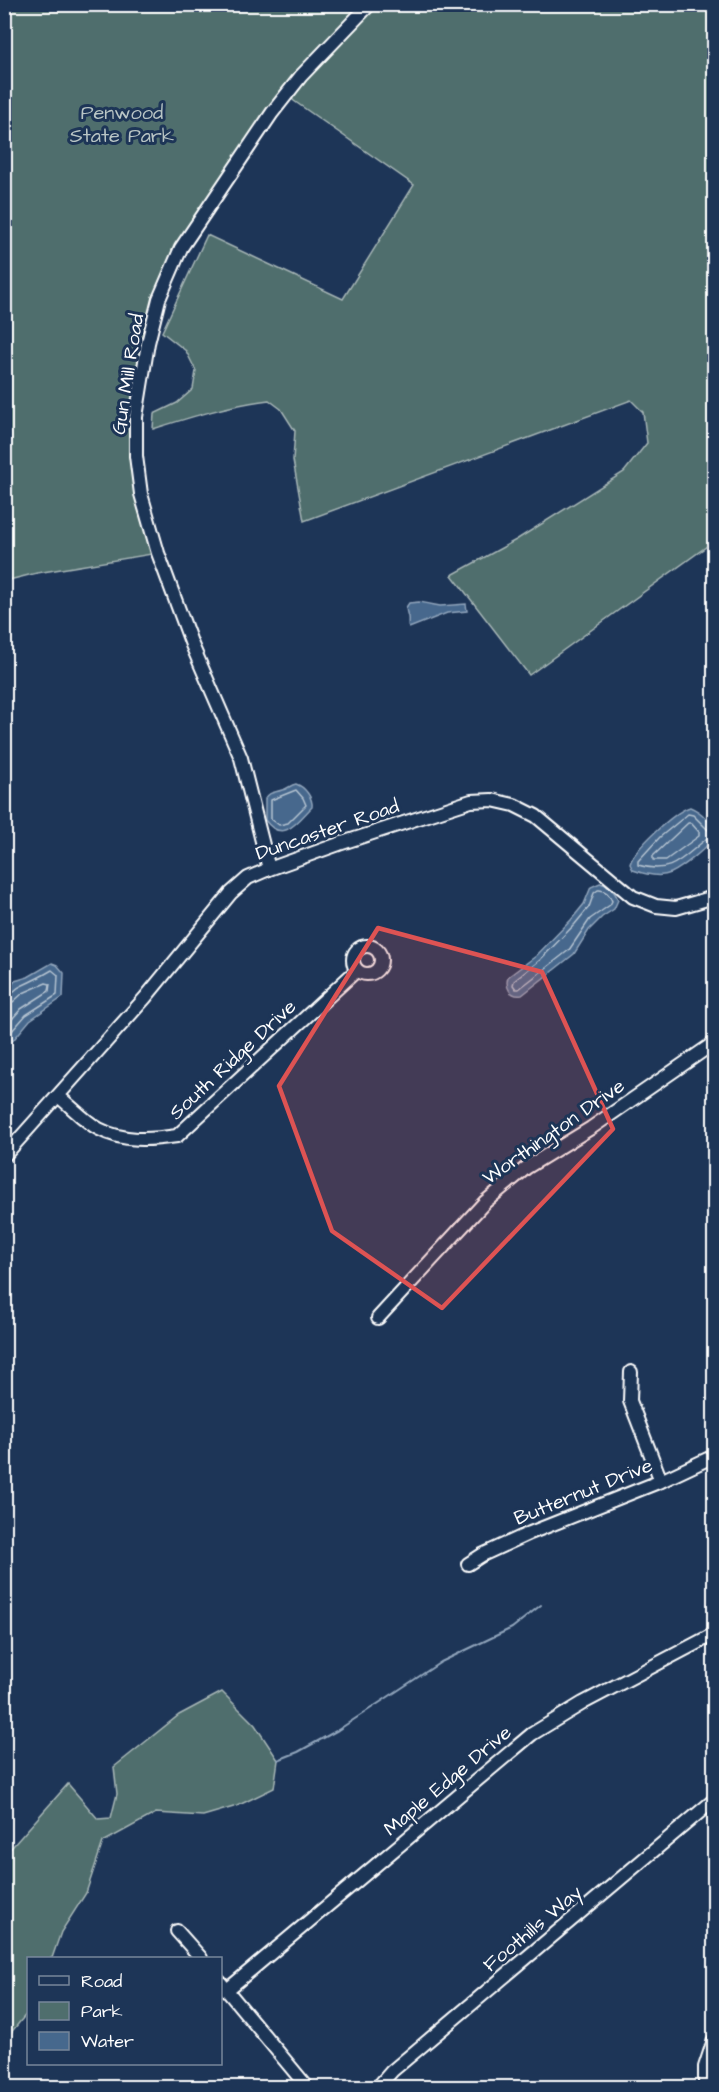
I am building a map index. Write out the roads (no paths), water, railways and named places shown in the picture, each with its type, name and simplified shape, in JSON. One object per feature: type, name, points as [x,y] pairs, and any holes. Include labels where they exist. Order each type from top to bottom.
[{"type":"street","name":"Gun Mill Road","points":[[269,869],[242,758],[192,645],[158,553],[141,494],[136,456],[136,417],[148,343],[159,299],[181,248],[272,113],[301,76],[370,4]]},
{"type":"street","name":"Duncaster Road","points":[[4,1156],[145,998],[231,893],[248,878],[269,869],[471,801],[492,800],[514,805],[536,816],[633,897],[656,906],[676,908],[714,897]]},
{"type":"street","name":"South Ridge Drive","points":[[58,1096],[98,1128],[126,1139],[177,1136],[357,970]]},
{"type":"street","name":"Worthington Drive","points":[[378,1318],[484,1202],[517,1175],[591,1128],[714,1043]]},
{"type":"street","points":[[631,1372],[630,1401],[661,1481]]},
{"type":"street","name":"Butternut Drive","points":[[468,1564],[530,1533],[661,1481],[714,1456]]},
{"type":"street","name":"Maple Edge Drive","points":[[224,1986],[532,1734],[584,1703],[714,1634]]},
{"type":"street","name":"Foothills Way","points":[[377,2088],[392,2071],[714,1800]]},
{"type":"street","points":[[177,1931],[199,1957]]},
{"type":"street","points":[[224,1986],[308,2088]]},
{"type":"street","points":[[705,2088],[705,2067],[714,2040]]},
{"type":"water","points":[[419,602],[440,606],[466,604],[467,611],[447,613],[409,628],[407,607],[409,603]]},
{"type":"water","points":[[296,784],[308,793],[312,807],[296,824],[284,831],[278,830],[265,820],[265,799],[270,793]]},
{"type":"water","points":[[690,807],[703,815],[712,827],[714,836],[707,845],[682,867],[671,873],[652,875],[633,870],[630,864],[639,849],[665,823]]},
{"type":"water","points":[[600,883],[612,889],[615,894],[618,900],[614,909],[589,930],[574,954],[522,995],[512,993],[508,988],[508,977],[536,956],[584,904],[591,887]]},
{"type":"water","points":[[52,963],[64,973],[63,997],[30,1020],[5,1050],[5,993],[15,981],[28,977]]},
{"type":"waterway","points":[[278,1760],[338,1730],[441,1662],[512,1628],[541,1605]]},
{"type":"park label","name":"Penwood State Park","points":[[122,124]]}]
